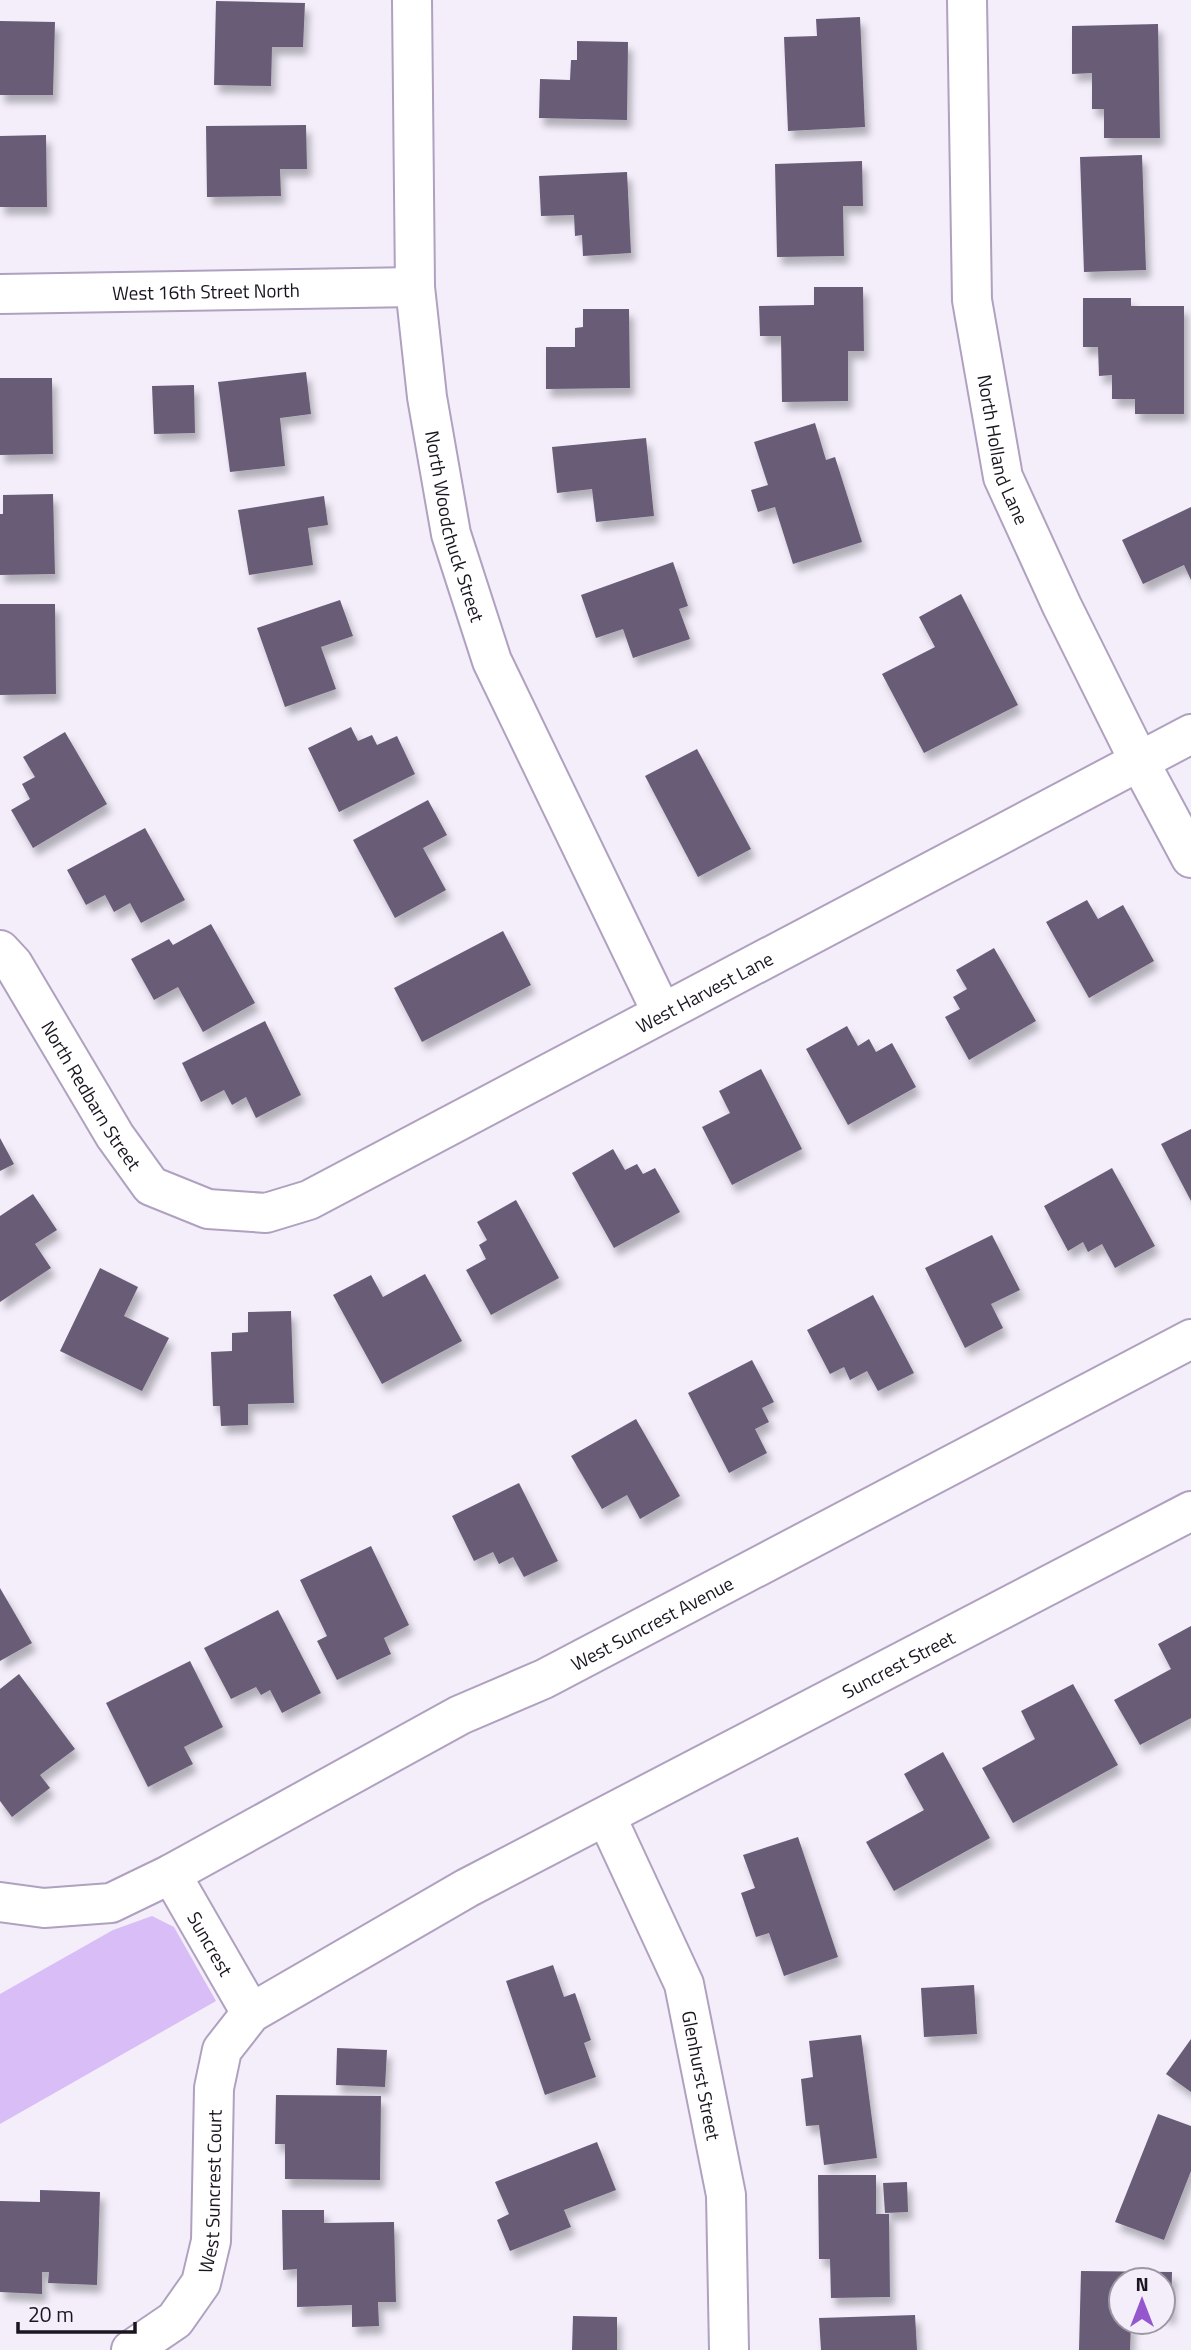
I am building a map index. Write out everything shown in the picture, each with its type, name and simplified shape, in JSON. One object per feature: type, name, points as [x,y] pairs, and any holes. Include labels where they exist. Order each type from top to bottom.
[{"type":"street","name":"North Woodchuck Street","points":[[412,0],[415,287],[426,397],[451,534],[492,662],[662,1013]]},
{"type":"street","name":"North Holland Lane","points":[[967,0],[972,300],[1003,477],[1062,606],[1191,858]]},
{"type":"street","name":"West 16th Street North","points":[[0,294],[415,287]]},
{"type":"street","name":"West Harvest Lane","points":[[208,1209],[266,1213],[309,1200],[1191,734]]},
{"type":"street","name":"North Redbarn Street","points":[[0,950],[13,964],[115,1136],[150,1186],[208,1209]]},
{"type":"street","name":"West Suncrest Avenue","points":[[0,1902],[44,1908],[111,1903],[171,1874],[460,1715],[544,1679],[1191,1339]]},
{"type":"street","name":"Suncrest Street","points":[[607,1818],[1191,1511]]},
{"type":"street","points":[[251,2013],[467,1888],[607,1818]]},
{"type":"street","name":"Glenhurst Street","points":[[607,1818],[684,1984],[726,2195],[729,2350]]},
{"type":"street","name":"Suncrest","points":[[171,1874],[251,2013]]},
{"type":"street","name":"West Suncrest Court","points":[[131,2350],[175,2320],[201,2283],[211,2241],[214,2088],[222,2050],[251,2013]]},
{"type":"shaded area","points":[[152,1916],[174,1927],[216,2001],[0,2124],[0,1994],[113,1930]]},
{"type":"building","points":[[216,1],[305,3],[303,47],[272,47],[271,86],[214,85]]},
{"type":"building","points":[[860,17],[865,127],[788,131],[784,37],[817,36],[816,19]]},
{"type":"building","points":[[0,21],[55,22],[53,95],[0,95]]},
{"type":"building","points":[[1158,24],[1160,138],[1104,138],[1104,109],[1092,109],[1092,73],[1072,74],[1072,26]]},
{"type":"building","points":[[577,41],[628,42],[627,120],[539,118],[540,79],[570,80],[571,60],[577,60]]},
{"type":"building","points":[[306,125],[307,169],[280,169],[281,196],[207,197],[206,126]]},
{"type":"building","points":[[46,135],[47,207],[0,207],[0,136]]},
{"type":"building","points":[[1142,155],[1146,270],[1084,272],[1080,157]]},
{"type":"building","points":[[862,161],[863,206],[843,206],[844,256],[777,257],[775,164]]},
{"type":"building","points":[[627,172],[631,253],[583,256],[582,235],[575,236],[574,215],[541,216],[539,176]]},
{"type":"building","points":[[814,287],[863,287],[864,351],[848,351],[848,401],[782,402],[781,336],[760,336],[759,306],[814,305]]},
{"type":"building","points":[[1083,298],[1131,298],[1131,306],[1184,306],[1184,414],[1135,414],[1135,399],[1112,399],[1112,375],[1099,376],[1098,347],[1083,347]]},
{"type":"building","points":[[583,309],[629,309],[630,388],[546,389],[546,347],[575,347],[575,328],[583,327]]},
{"type":"building","points":[[306,372],[311,414],[280,418],[285,466],[230,472],[218,382]]},
{"type":"building","points":[[0,378],[52,378],[53,454],[0,455]]},
{"type":"building","points":[[194,385],[195,433],[154,434],[152,386]]},
{"type":"building","points":[[815,423],[826,460],[835,457],[862,542],[793,564],[775,507],[758,512],[751,490],[768,485],[754,442]]},
{"type":"building","points":[[646,438],[654,516],[596,522],[592,489],[557,493],[552,447]]},
{"type":"building","points":[[53,494],[55,574],[0,575],[0,514],[3,514],[3,495]]},
{"type":"building","points":[[324,496],[328,525],[308,528],[313,565],[249,575],[238,510]]},
{"type":"building","points":[[1191,507],[1191,580],[1184,565],[1143,584],[1122,540]]},
{"type":"building","points":[[673,562],[688,606],[679,609],[690,639],[633,658],[623,629],[596,638],[581,595]]},
{"type":"building","points":[[961,594],[1018,705],[924,753],[882,674],[935,647],[919,617]]},
{"type":"building","points":[[340,600],[353,636],[321,647],[336,689],[285,707],[257,628]]},
{"type":"building","points":[[0,604],[55,604],[56,694],[0,695]]},
{"type":"building","points":[[351,727],[358,741],[372,735],[377,745],[397,736],[415,774],[339,812],[308,748]]},
{"type":"building","points":[[65,732],[107,804],[33,848],[11,810],[30,799],[22,784],[35,777],[23,757]]},
{"type":"building","points":[[697,749],[751,849],[698,877],[645,776]]},
{"type":"building","points":[[428,800],[447,835],[423,848],[446,890],[395,918],[353,840]]},
{"type":"building","points":[[145,828],[185,900],[141,923],[130,903],[114,912],[105,895],[86,905],[67,870]]},
{"type":"building","points":[[1087,900],[1098,919],[1123,905],[1154,961],[1089,998],[1046,922]]},
{"type":"building","points":[[211,924],[255,1003],[203,1032],[178,987],[154,1000],[131,959],[169,939],[173,945]]},
{"type":"building","points":[[503,931],[531,985],[422,1042],[394,988]]},
{"type":"building","points":[[994,948],[1036,1021],[969,1060],[945,1017],[960,1009],[953,997],[967,989],[956,970]]},
{"type":"building","points":[[265,1021],[301,1095],[256,1118],[246,1097],[232,1105],[224,1090],[201,1102],[182,1063]]},
{"type":"building","points":[[847,1026],[858,1046],[869,1039],[876,1052],[892,1043],[916,1087],[848,1125],[806,1049]]},
{"type":"building","points":[[761,1069],[802,1149],[732,1185],[702,1127],[730,1113],[719,1091]]},
{"type":"building","points":[[1191,1129],[1191,1201],[1161,1144]]},
{"type":"building","points":[[0,1138],[14,1164],[0,1171]]},
{"type":"building","points":[[613,1149],[625,1170],[637,1164],[643,1174],[655,1168],[680,1212],[614,1248],[572,1173]]},
{"type":"building","points":[[1112,1168],[1155,1246],[1115,1268],[1102,1244],[1088,1252],[1083,1242],[1068,1251],[1044,1206]]},
{"type":"building","points":[[33,1194],[57,1230],[35,1244],[51,1268],[0,1302],[0,1216]]},
{"type":"building","points":[[516,1200],[559,1278],[491,1315],[466,1270],[486,1259],[479,1245],[487,1240],[477,1222]]},
{"type":"building","points":[[992,1235],[1020,1290],[991,1304],[1003,1328],[965,1348],[925,1268]]},
{"type":"building","points":[[100,1268],[138,1287],[124,1316],[169,1338],[142,1391],[60,1351]]},
{"type":"building","points":[[425,1274],[462,1341],[382,1384],[333,1295],[371,1275],[383,1297]]},
{"type":"building","points":[[873,1295],[914,1373],[878,1391],[867,1371],[850,1380],[844,1367],[830,1374],[807,1330]]},
{"type":"building","points":[[291,1311],[294,1403],[248,1404],[248,1425],[221,1426],[220,1406],[213,1406],[211,1352],[232,1351],[232,1333],[248,1332],[248,1312]]},
{"type":"building","points":[[752,1360],[774,1402],[762,1408],[769,1422],[755,1429],[767,1453],[729,1473],[688,1393]]},
{"type":"building","points":[[636,1419],[680,1496],[640,1519],[627,1495],[602,1509],[571,1456]]},
{"type":"building","points":[[519,1483],[558,1561],[524,1577],[513,1557],[499,1564],[493,1552],[474,1561],[452,1516]]},
{"type":"building","points":[[371,1546],[409,1625],[384,1638],[391,1654],[337,1680],[317,1641],[327,1636],[300,1580]]},
{"type":"building","points":[[0,1588],[32,1643],[0,1661]]},
{"type":"building","points":[[278,1610],[321,1693],[282,1713],[270,1690],[261,1695],[256,1687],[231,1699],[204,1648]]},
{"type":"building","points":[[1191,1626],[1191,1718],[1140,1745],[1114,1700],[1171,1669],[1158,1644]]},
{"type":"building","points":[[190,1661],[223,1727],[184,1747],[193,1764],[148,1787],[106,1703]]},
{"type":"building","points":[[19,1674],[75,1749],[40,1775],[50,1788],[12,1817],[0,1801],[0,1689]]},
{"type":"building","points":[[1073,1684],[1118,1765],[1013,1823],[982,1768],[1035,1739],[1021,1711]]},
{"type":"building","points":[[943,1752],[990,1838],[894,1891],[866,1842],[924,1810],[904,1774]]},
{"type":"building","points":[[798,1837],[838,1957],[784,1976],[769,1933],[756,1937],[741,1893],[755,1888],[743,1855]]},
{"type":"building","points":[[553,1965],[564,1997],[575,1993],[591,2040],[584,2043],[596,2077],[545,2095],[506,1981]]},
{"type":"building","points":[[974,1985],[977,2034],[924,2037],[921,1988]]},
{"type":"building","points":[[861,2035],[877,2158],[824,2165],[819,2125],[806,2126],[801,2079],[813,2077],[809,2041]]},
{"type":"building","points":[[1191,2039],[1191,2092],[1166,2074]]},
{"type":"building","points":[[337,2048],[387,2050],[385,2087],[336,2085]]},
{"type":"building","points":[[276,2095],[381,2096],[380,2180],[285,2179],[285,2144],[275,2144]]},
{"type":"building","points":[[1158,2114],[1191,2126],[1191,2171],[1164,2240],[1115,2222]]},
{"type":"building","points":[[597,2142],[616,2190],[564,2210],[571,2227],[510,2251],[497,2220],[509,2214],[495,2182]]},
{"type":"building","points":[[818,2175],[876,2175],[876,2214],[889,2214],[890,2297],[831,2298],[830,2259],[819,2259]]},
{"type":"building","points":[[907,2182],[908,2212],[885,2213],[883,2183]]},
{"type":"building","points":[[40,2190],[100,2192],[97,2285],[48,2283],[49,2272],[42,2272],[42,2294],[0,2292],[0,2201],[40,2202]]},
{"type":"building","points":[[282,2210],[324,2210],[324,2223],[394,2222],[396,2302],[378,2302],[379,2326],[352,2327],[352,2305],[297,2307],[297,2269],[283,2270]]},
{"type":"building","points":[[1081,2271],[1107,2271],[1107,2336],[1130,2336],[1130,2350],[1079,2350]]},
{"type":"building","points":[[915,2315],[917,2350],[821,2350],[819,2318]]},
{"type":"building","points":[[573,2316],[617,2317],[617,2350],[572,2350]]}]
